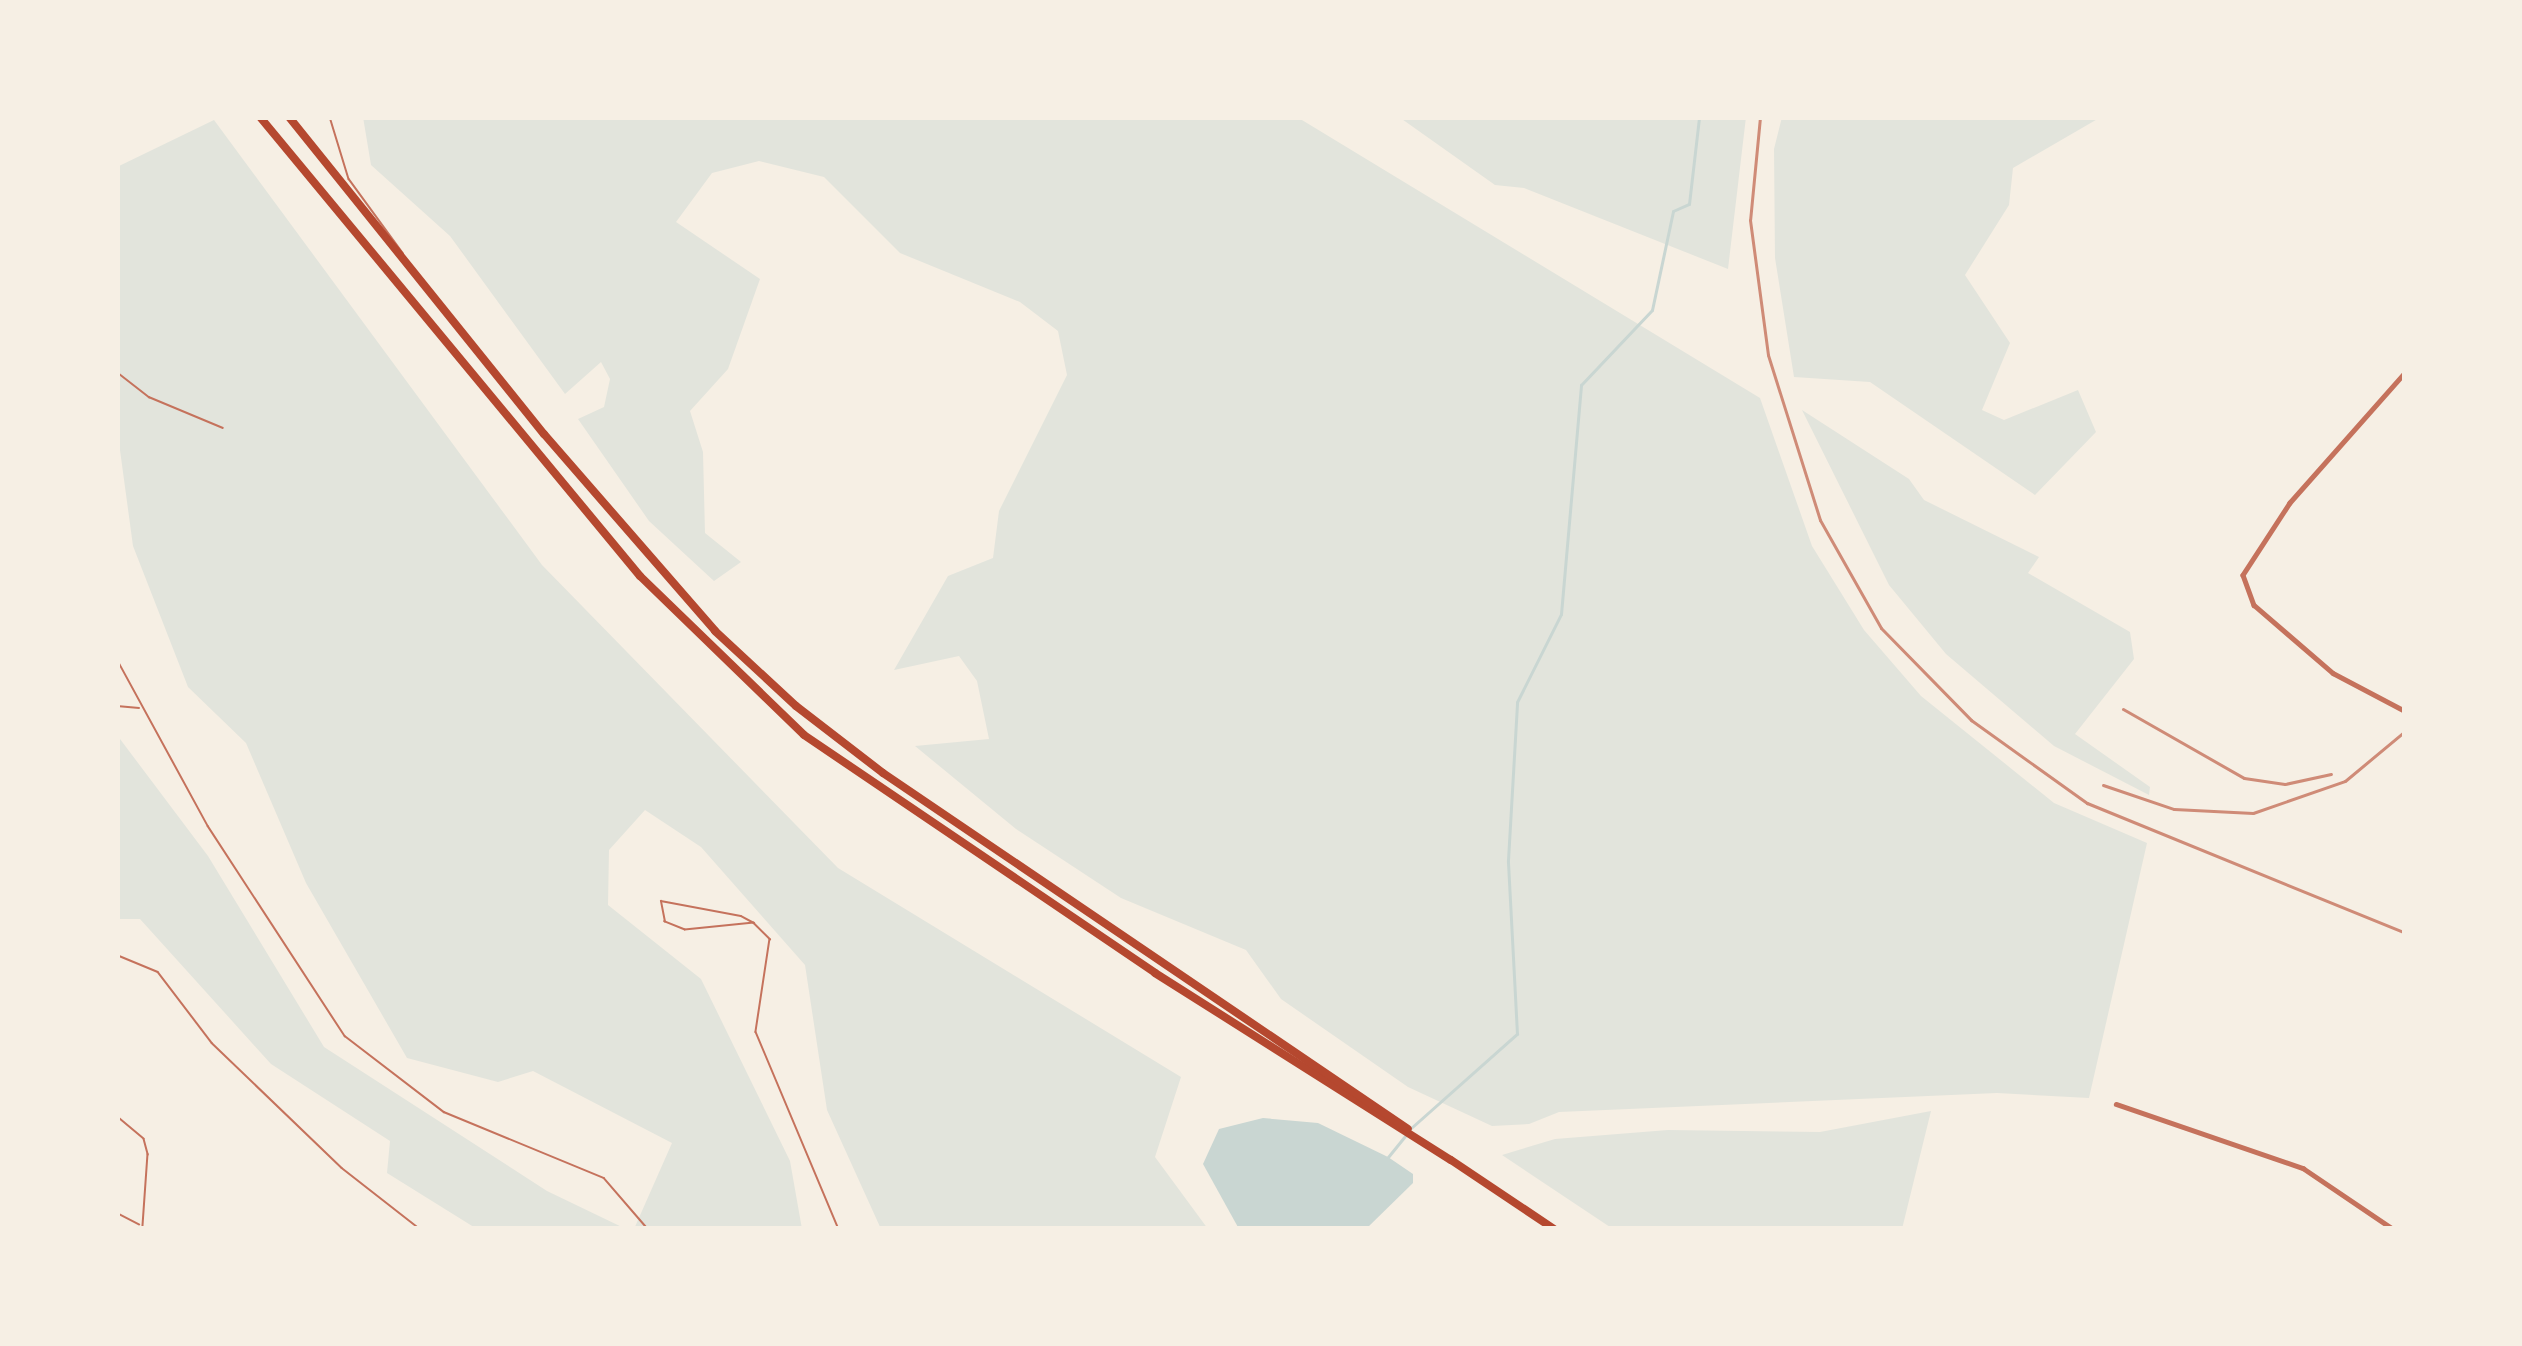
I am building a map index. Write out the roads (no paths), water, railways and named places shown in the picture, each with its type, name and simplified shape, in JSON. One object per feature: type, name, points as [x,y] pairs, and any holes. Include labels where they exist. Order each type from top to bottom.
[{"type":"main road","points":[[260,117],[640,576],[804,735],[1409,1131]]},
{"type":"main road","points":[[289,117],[715,631],[796,706],[883,773],[1553,1229]]},
{"type":"street","points":[[2405,373],[2255,546],[2244,583],[2254,605],[2333,673],[2405,711]]},
{"type":"street","points":[[2116,1104],[2303,1168],[2393,1229]]},
{"type":"lane","points":[[330,117],[349,179],[425,286]]},
{"type":"lane","points":[[117,372],[149,397],[224,428]]},
{"type":"lane","points":[[117,659],[143,709],[345,1036],[444,1112],[604,1178],[648,1229]]},
{"type":"lane","points":[[117,706],[143,709]]},
{"type":"lane","points":[[754,923],[686,930],[665,922],[661,902],[741,916],[754,923],[772,951],[755,1004],[756,1032],[839,1229]]},
{"type":"lane","points":[[117,955],[158,972],[212,1043],[342,1168],[420,1229]]},
{"type":"lane","points":[[117,1116],[144,1139],[148,1154],[145,1228],[117,1213]]},
{"type":"waterway","points":[[1411,1128],[1517,1034],[1508,860],[1517,702],[1561,614],[1581,385],[1652,310],[1673,211],[1689,204],[1699,117]]},
{"type":"waterway","points":[[1388,1157],[1405,1136]]},
{"type":"railway","points":[[1760,117],[1750,220],[1768,355],[1820,520],[1881,628],[1971,720],[2087,803],[2405,933]]},
{"type":"railway","points":[[2123,709],[2244,778],[2285,784],[2331,774]]},
{"type":"railway","points":[[2103,785],[2174,809],[2253,813],[2345,781],[2405,731]]}]
